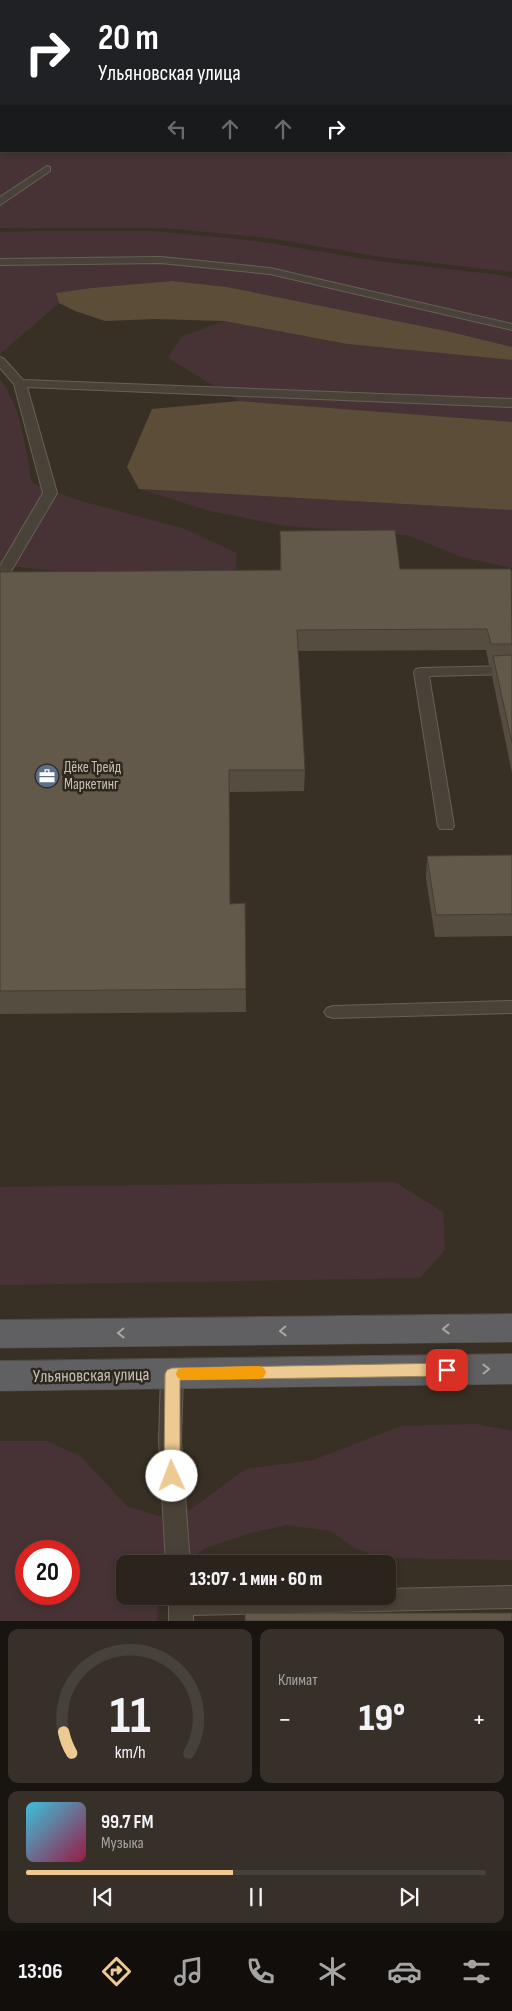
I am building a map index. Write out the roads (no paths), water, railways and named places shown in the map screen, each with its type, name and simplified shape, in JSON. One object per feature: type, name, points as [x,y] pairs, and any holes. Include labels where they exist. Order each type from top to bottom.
[{"type":"highway","points":[[0,1334],[512,1328]]},
{"type":"highway","name":"Ульяновская улица","points":[[0,1376],[512,1369]]},
{"type":"lane","points":[[0,202],[47,169]]},
{"type":"lane","points":[[0,262],[161,260],[270,271],[512,327]]},
{"type":"lane","points":[[0,361],[20,383],[50,493],[0,578]]},
{"type":"lane","points":[[20,383],[512,403]]},
{"type":"lane","points":[[446,826],[421,672],[512,670]]},
{"type":"lane","points":[[332,1012],[512,1007]]},
{"type":"lane","points":[[172,1374],[171,1450],[177,1555]]},
{"type":"lane","points":[[181,1607],[512,1597]]},
{"type":"place","name":"Дёке Трейд Маркетинг","points":[[47,776]]}]
